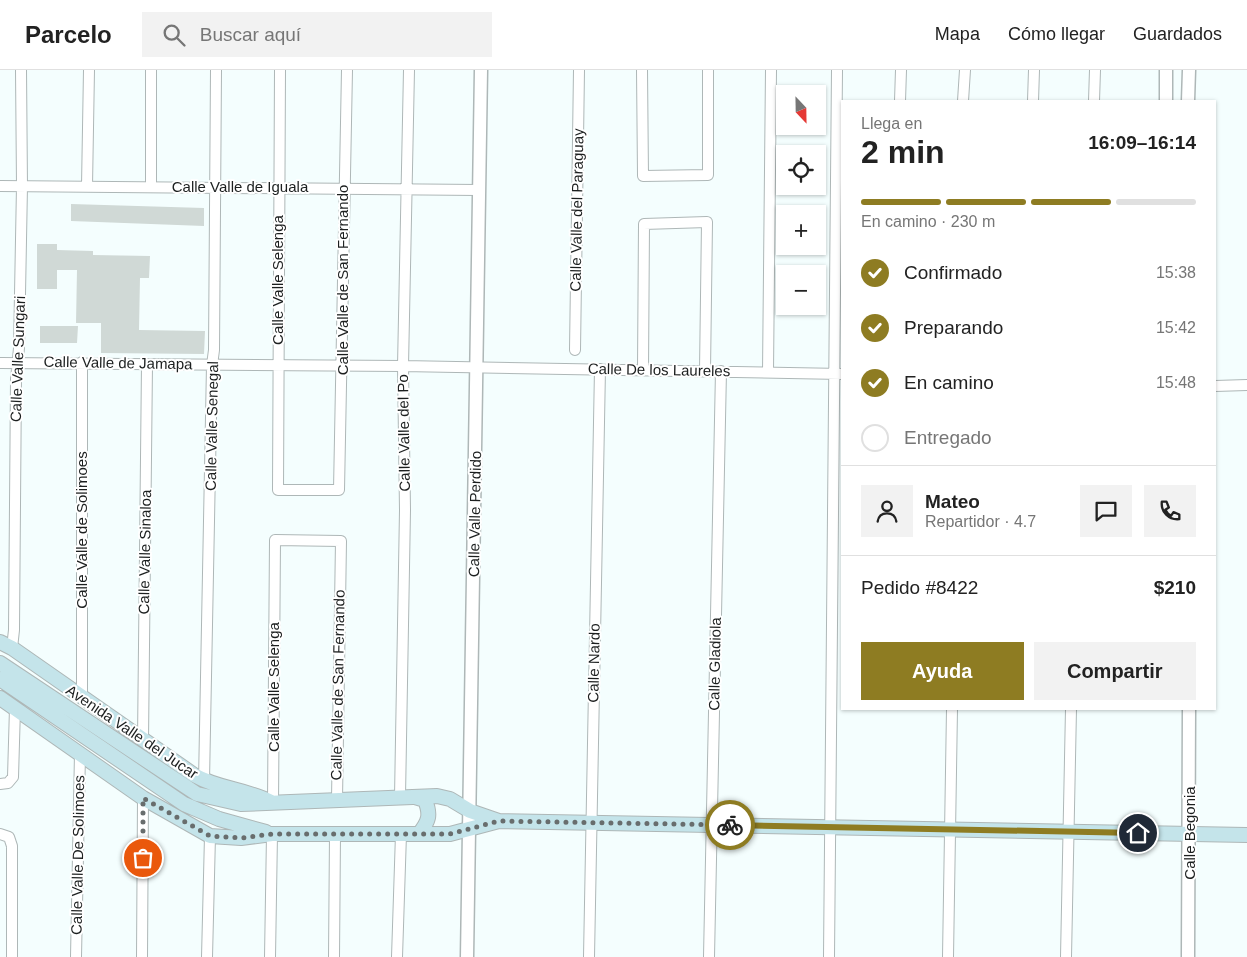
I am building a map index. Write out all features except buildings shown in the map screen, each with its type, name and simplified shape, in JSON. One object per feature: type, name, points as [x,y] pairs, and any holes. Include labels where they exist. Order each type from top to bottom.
[{"type":"main road","name":"Avenida Valle del Jucar","points":[[6,645],[204,781],[258,795],[273,803]]},
{"type":"main road","name":"Avenida Valle del Jucar","points":[[0,663],[197,794],[241,804],[437,796],[450,799],[470,811],[499,821]]},
{"type":"main road","name":"Avenida Valle del Jucar","points":[[0,680],[184,804],[218,820],[272,834]]},
{"type":"main road","name":"Avenida Valle del Jucar","points":[[0,698],[143,798],[210,836],[241,838],[272,834],[450,834],[499,821]]},
{"type":"main road","points":[[415,797],[425,800],[430,810],[428,822],[419,834]]},
{"type":"main road","points":[[499,821],[1247,835]]},
{"type":"street","name":"Calle Valle Sungari","points":[[6,645],[14,630],[16,379],[18,363],[22,186],[21,70]]},
{"type":"street","points":[[87,186],[89,70]]},
{"type":"street","points":[[151,70],[151,187]]},
{"type":"street","name":"Calle Valle Senegal","points":[[204,781],[212,364],[214,350],[216,70]]},
{"type":"street","name":"Calle Valle Selenga","points":[[280,70],[277,365],[278,490],[339,490]]},
{"type":"street","name":"Calle Valle de San Fernando","points":[[339,490],[346,70]]},
{"type":"street","name":"Calle Valle del Po","points":[[400,797],[405,510],[403,366],[409,70]]},
{"type":"street","name":"Calle Valle Perdido","points":[[467,957],[476,509],[475,368],[481,70]]},
{"type":"street","name":"Calle Valle del Paraguay","points":[[576,350],[579,70]]},
{"type":"street","points":[[642,70],[643,176],[708,175],[708,70]]},
{"type":"street","points":[[768,372],[771,70]]},
{"type":"street","points":[[828,957],[839,374],[837,70]]},
{"type":"street","points":[[900,100],[901,70]]},
{"type":"street","points":[[964,100],[965,70]]},
{"type":"street","points":[[1034,70],[1034,100]]},
{"type":"street","points":[[1094,100],[1095,70]]},
{"type":"street","points":[[1166,70],[1166,100]]},
{"type":"street","points":[[1188,100],[1189,70]]},
{"type":"street","name":"Calle Valle de Iguala","points":[[0,186],[479,190]]},
{"type":"street","points":[[643,369],[644,224],[707,222],[705,371]]},
{"type":"street","name":"Calle Valle de Jamapa","points":[[0,363],[82,362],[475,368]]},
{"type":"street","name":"Calle Valle de Solimoes","points":[[82,362],[82,698]]},
{"type":"street","name":"Calle Valle Sinaloa","points":[[143,740],[147,364]]},
{"type":"street","name":"Calle De los Laureles","points":[[475,368],[643,369],[839,374]]},
{"type":"street","name":"Calle Nardo","points":[[589,957],[600,369]]},
{"type":"street","name":"Calle Gladiola","points":[[709,957],[721,371]]},
{"type":"street","points":[[1216,386],[1247,385]]},
{"type":"street","name":"Calle Valle Selenga","points":[[273,803],[275,540],[340,541]]},
{"type":"street","name":"Calle Valle de San Fernando","points":[[337,800],[340,541]]},
{"type":"street","points":[[0,784],[12,781],[14,773],[15,708]]},
{"type":"street","points":[[948,957],[952,710]]},
{"type":"street","points":[[1066,957],[1070,710]]},
{"type":"street","name":"Calle Begonia","points":[[1188,957],[1190,835],[1189,710]]},
{"type":"street","name":"Calle Valle De Solimoes","points":[[76,957],[80,753]]},
{"type":"street","points":[[142,957],[143,798]]},
{"type":"street","points":[[270,957],[272,834]]},
{"type":"street","points":[[334,957],[335,834]]},
{"type":"street","points":[[397,957],[401,834]]},
{"type":"street","points":[[5,835],[12,846],[12,957]]},
{"type":"street","points":[[206,957],[210,836]]},
{"type":"way so far","points":[[143,858],[143,798],[210,836],[241,838],[272,834],[450,834],[499,821],[730,825]]},
{"type":"route","points":[[730,825],[1138,833]]}]
